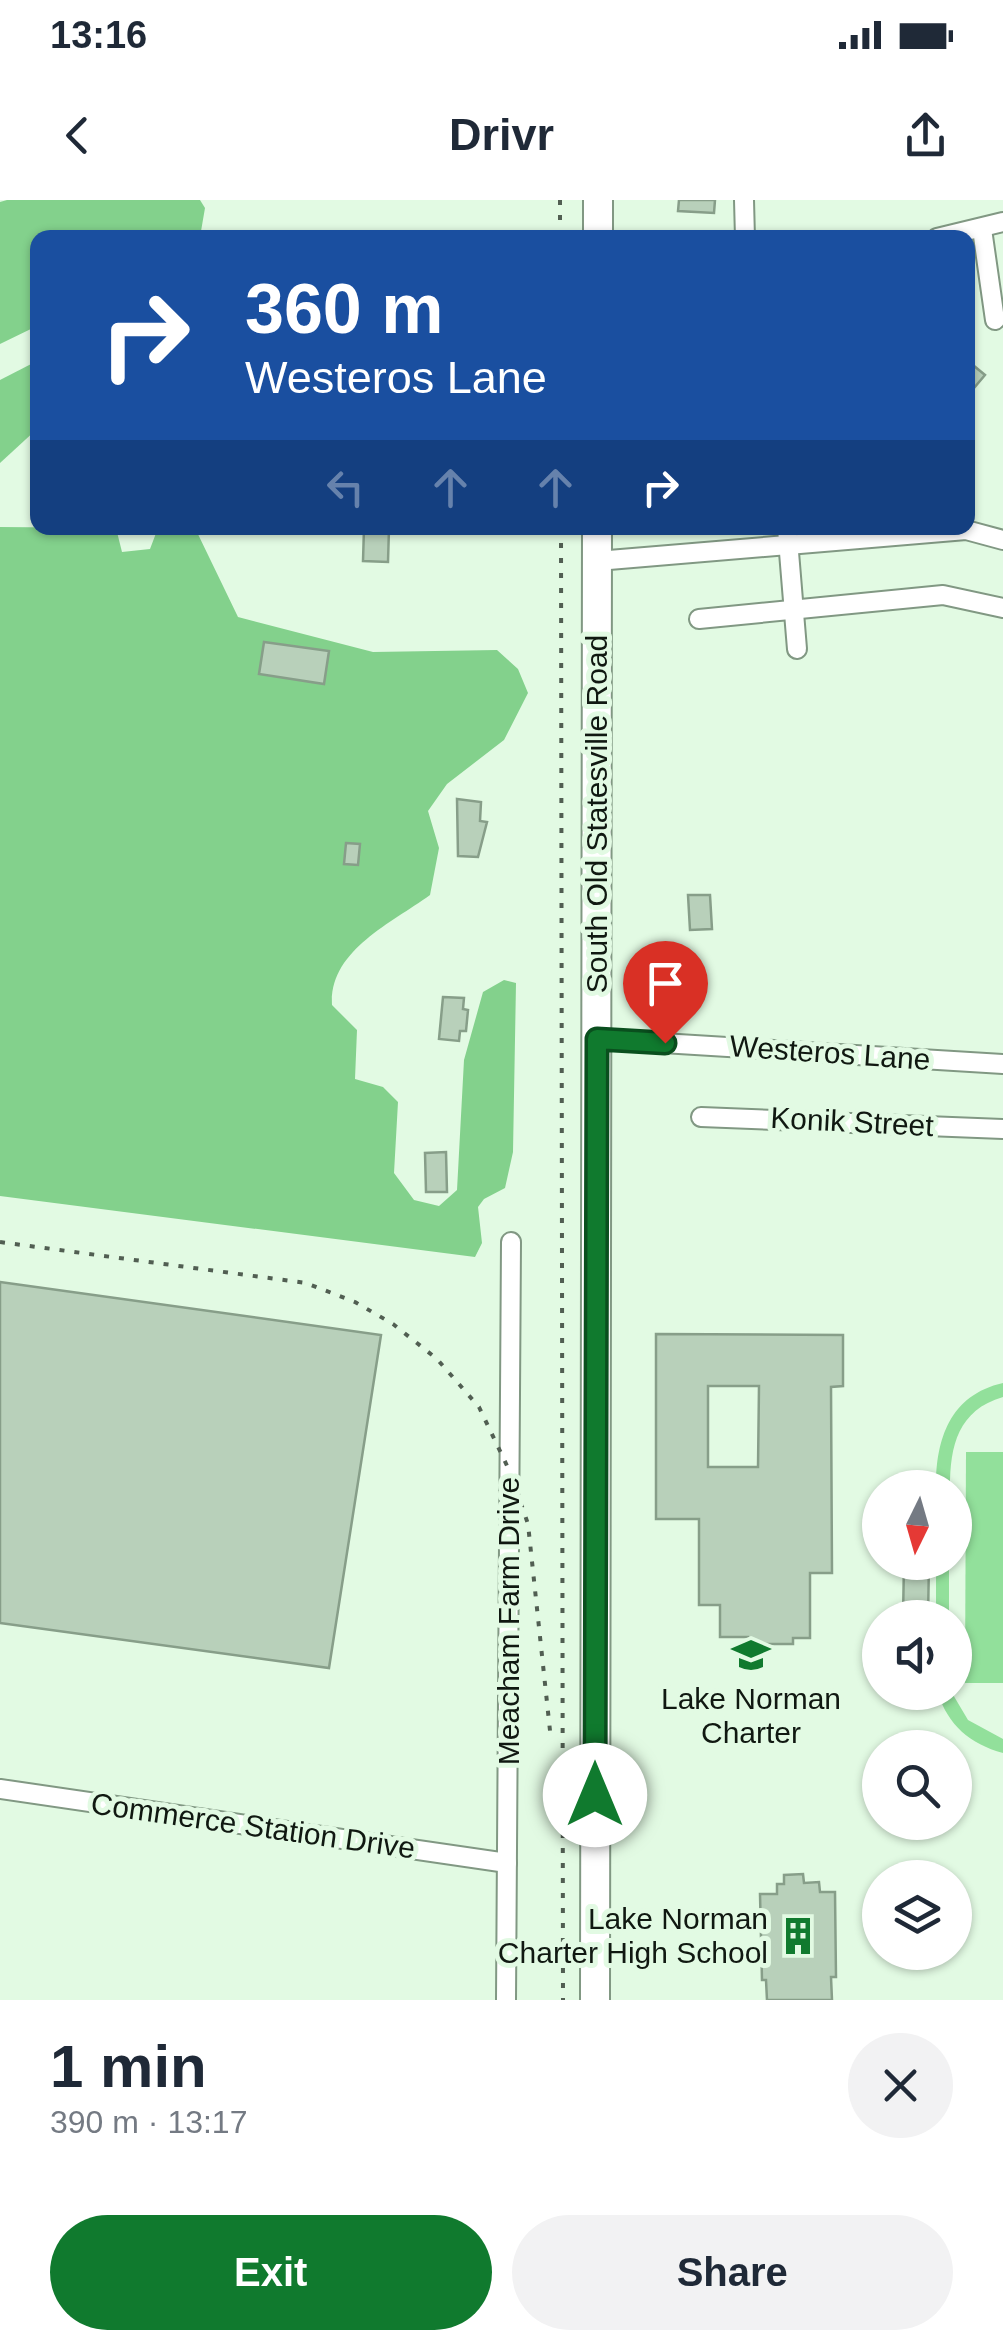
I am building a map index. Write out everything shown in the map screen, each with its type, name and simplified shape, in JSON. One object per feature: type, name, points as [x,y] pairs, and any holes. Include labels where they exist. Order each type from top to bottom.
[{"type":"main road","points":[[598,200],[598,230]]},
{"type":"main road","name":"South Old Statesville Road","points":[[595,2000],[597,535]]},
{"type":"street","points":[[744,200],[744,230]]},
{"type":"street","points":[[975,230],[1003,222]]},
{"type":"street","points":[[982,229],[995,320]]},
{"type":"street","points":[[975,532],[1003,540]]},
{"type":"street","points":[[788,535],[797,649]]},
{"type":"street","points":[[597,561],[917,535]]},
{"type":"street","points":[[699,619],[943,594],[1003,608]]},
{"type":"street","name":"Westeros Lane","points":[[597,1039],[1003,1064]]},
{"type":"street","name":"Konik Street","points":[[701,1117],[1003,1129]]},
{"type":"street","name":"Meacham Farm Drive","points":[[506,2000],[511,1242]]},
{"type":"street","name":"Commerce Station Drive","points":[[0,1789],[506,1862]]},
{"type":"green space","points":[[200,200],[205,208],[201,230],[30,230],[30,329],[0,344],[0,202]]},
{"type":"green space","points":[[30,365],[30,435],[0,463],[0,380]]},
{"type":"green space","points":[[0,527],[30,527],[30,535],[118,535],[122,552],[150,549],[155,535],[198,535],[238,617],[373,652],[497,650],[518,669],[528,693],[504,740],[447,784],[428,811],[439,848],[430,895],[351,954],[340,969],[332,1005],[357,1030],[355,1079],[383,1087],[398,1102],[394,1173],[414,1200],[439,1206],[457,1190],[464,1060],[483,992],[504,980],[516,983],[513,1152],[505,1188],[484,1199],[478,1207],[482,1243],[475,1257],[0,1196]]},
{"type":"green space","points":[[1003,1383],[1003,1397],[966,1420],[955,1444],[951,1470],[937,1470],[943,1436],[950,1422],[970,1398]]},
{"type":"green space","points":[[966,1452],[1003,1452],[1003,1683],[972,1683],[972,1600],[965,1600],[965,1580],[972,1580],[972,1470],[966,1470]]},
{"type":"green space","points":[[936,1580],[949,1580],[949,1600],[936,1600]]},
{"type":"green space","points":[[945,1710],[962,1710],[968,1720],[1003,1739],[1003,1753],[972,1739],[972,1730],[960,1730]]},
{"type":"building","points":[[679,200],[715,200],[714,213],[678,211]]},
{"type":"building","points":[[975,367],[985,375],[975,387]]},
{"type":"building","points":[[364,535],[389,535],[388,562],[363,561]]},
{"type":"building","points":[[264,642],[329,651],[324,684],[259,674]]},
{"type":"building","points":[[457,799],[481,802],[480,821],[487,822],[478,857],[458,856]]},
{"type":"building","points":[[346,843],[360,844],[358,865],[344,864]]},
{"type":"building","points":[[688,895],[710,895],[712,929],[690,930]]},
{"type":"building","points":[[443,997],[464,998],[463,1009],[468,1010],[466,1031],[460,1031],[459,1041],[439,1039]]},
{"type":"building","points":[[446,1152],[447,1192],[426,1192],[425,1153]]},
{"type":"building","points":[[0,1282],[381,1335],[329,1668],[0,1623]]},
{"type":"building","points":[[656,1334],[843,1335],[843,1386],[831,1387],[832,1573],[810,1573],[810,1638],[793,1638],[793,1644],[748,1644],[748,1637],[720,1637],[720,1605],[699,1605],[699,1519],[656,1519]],"holes":[[[708,1386],[759,1386],[758,1467],[708,1467]]]},
{"type":"building","points":[[904,1580],[929,1580],[928,1600],[903,1600]]},
{"type":"building","name":"Lake Norman Charter High School","points":[[803,1874],[804,1883],[819,1882],[820,1892],[835,1892],[836,1977],[831,1977],[832,2000],[767,2000],[766,1980],[762,1980],[760,1894],[777,1894],[777,1884],[784,1884],[784,1875]]},
{"type":"railway","points":[[560,200],[560,230]]},
{"type":"railway","points":[[561,535],[563,2000]]},
{"type":"railway","points":[[0,1242],[306,1283],[355,1302],[393,1324],[437,1359],[479,1407],[510,1472],[528,1524],[551,1740]]},
{"type":"place","name":"Lake Norman Charter","points":[[751,1655]]},
{"type":"place","name":"Lake Norman Charter High School","points":[[798,1936]]},
{"type":"route","points":[[595,1795],[597,1039],[665,1043]]}]
